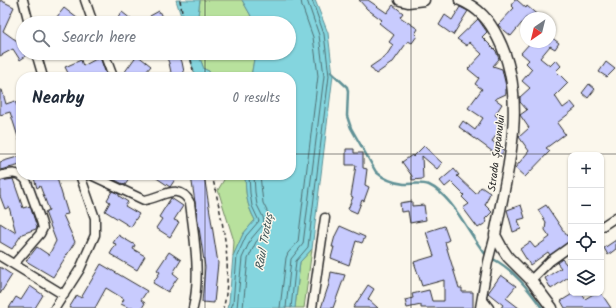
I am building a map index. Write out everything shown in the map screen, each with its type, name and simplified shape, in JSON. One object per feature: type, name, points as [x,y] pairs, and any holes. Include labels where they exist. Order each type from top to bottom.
[{"type":"street","points":[[23,0],[27,16]]},
{"type":"street","points":[[85,0],[91,16]]},
{"type":"street","points":[[400,0],[408,2],[424,0]]},
{"type":"street","name":"Strada Șupanului","points":[[460,0],[476,8],[491,24],[504,50],[510,70],[513,92],[512,138],[495,235]]},
{"type":"street","points":[[38,60],[42,72]]},
{"type":"street","points":[[107,60],[111,72]]},
{"type":"street","points":[[0,176],[12,173],[16,174]]},
{"type":"street","points":[[14,264],[40,234],[43,228],[42,221],[26,180]]},
{"type":"street","points":[[55,308],[80,269],[95,235],[95,218],[82,180]]},
{"type":"street","points":[[102,180],[144,200],[153,200],[176,191],[182,192],[187,196],[190,203],[195,254],[196,284],[193,308]]},
{"type":"street","points":[[604,225],[616,217]]},
{"type":"street","points":[[312,308],[325,218]]},
{"type":"street","points":[[495,235],[508,257],[531,280],[552,308]]},
{"type":"street","points":[[480,308],[488,262],[495,235]]},
{"type":"street","points":[[531,280],[550,261],[568,248]]},
{"type":"street","points":[[0,256],[64,295]]},
{"type":"street","points":[[482,299],[489,308]]},
{"type":"path","points":[[180,0],[183,16]]},
{"type":"path","points":[[191,60],[193,72]]},
{"type":"path","points":[[213,180],[225,236],[228,270],[225,302],[223,308]]},
{"type":"green space","points":[[200,0],[242,0],[251,16],[198,16]]},
{"type":"green space","points":[[201,60],[254,60],[252,72],[209,72],[204,69]]},
{"type":"green space","points":[[224,180],[245,180],[247,199],[255,220],[243,234],[233,256],[234,241],[218,190]]},
{"type":"green space","points":[[312,249],[304,308],[295,308],[300,262]]},
{"type":"water","points":[[176,0],[200,0],[198,16],[181,16]]},
{"type":"water","name":"Râul Trotuș","points":[[242,0],[315,0],[328,33],[333,75],[312,249],[300,262],[295,308],[227,308],[229,302],[233,256],[243,234],[255,220],[247,198],[245,180],[296,180],[296,72],[252,72],[254,60],[296,60],[296,16],[251,16]]},
{"type":"water","points":[[190,60],[201,60],[204,69],[209,72],[194,72]]},
{"type":"building","points":[[0,0],[14,7],[3,31],[16,41],[16,54],[13,49],[0,56]]},
{"type":"building","points":[[359,0],[368,0],[387,13],[393,5],[403,13],[400,17],[418,29],[415,34],[417,36],[412,43],[408,41],[393,62],[376,74],[370,67],[386,56],[393,45],[389,42],[394,35],[379,23],[382,20],[367,9]]},
{"type":"building","points":[[515,0],[517,0],[526,8],[527,6],[534,12],[520,12],[520,25],[511,36],[498,25],[514,8],[511,5]]},
{"type":"building","points":[[460,7],[468,11],[453,35],[439,25],[445,15],[452,20]]},
{"type":"building","points":[[64,8],[74,16],[58,16]]},
{"type":"building","points":[[159,11],[162,16],[150,16]]},
{"type":"building","points":[[122,12],[127,16],[119,16]]},
{"type":"building","points":[[478,19],[487,32],[482,37],[496,51],[499,59],[493,66],[502,69],[506,86],[506,94],[495,99],[502,104],[495,115],[505,123],[492,141],[504,150],[500,157],[459,127],[463,121],[475,130],[483,118],[468,108],[482,89],[475,84],[479,78],[468,69],[482,54],[469,42],[467,46],[457,39]]},
{"type":"building","points":[[556,41],[559,43],[556,48]]},
{"type":"building","points":[[526,48],[548,48],[540,58],[550,66],[556,60],[561,66],[556,71],[568,83],[555,96],[563,108],[571,102],[576,108],[557,123],[565,134],[546,148],[550,151],[525,177],[515,168],[529,151],[519,137],[529,128],[520,115],[527,110],[520,102],[520,97],[530,88],[522,81],[532,69],[526,63],[529,60],[521,53]]},
{"type":"building","points":[[81,60],[83,66],[94,60],[101,60],[105,72],[68,72],[65,67]]},
{"type":"building","points":[[133,60],[143,60],[151,66],[146,72],[125,72]]},
{"type":"building","points":[[168,60],[181,60],[184,72],[171,72]]},
{"type":"building","points":[[606,62],[615,69],[607,77],[599,72]]},
{"type":"building","points":[[589,84],[595,89],[588,98],[582,93]]},
{"type":"building","points":[[0,90],[2,90],[6,104],[15,101],[16,104],[16,131],[10,112],[0,115]]},
{"type":"building","points":[[424,146],[442,163],[437,169],[422,156],[423,179],[412,180],[412,176],[402,162],[412,155],[413,157]]},
{"type":"building","points":[[346,149],[354,149],[354,153],[363,153],[363,168],[367,169],[365,185],[369,187],[364,201],[362,200],[357,213],[348,209],[353,197],[351,196],[356,165],[346,165]]},
{"type":"building","points":[[16,157],[16,166],[0,170],[0,162]]},
{"type":"building","points":[[454,169],[459,175],[457,176],[476,194],[481,187],[490,193],[485,205],[492,212],[485,219],[487,222],[478,228],[463,208],[469,204],[462,197],[464,195],[451,182],[445,187],[440,181]]},
{"type":"building","points":[[13,179],[23,208],[30,206],[37,227],[36,229],[22,234],[12,249],[0,242],[0,223],[16,233],[9,207],[5,209],[0,196],[0,181]]},
{"type":"building","points":[[35,180],[58,180],[68,214],[63,215],[75,242],[53,277],[26,261],[37,247],[49,255],[56,241],[45,212],[49,210],[40,186],[37,188]]},
{"type":"building","points":[[115,180],[128,180],[125,185]]},
{"type":"building","points":[[160,180],[175,180],[170,187]]},
{"type":"building","points":[[192,180],[205,180],[218,263],[214,303],[202,302],[205,267]]},
{"type":"building","points":[[112,191],[119,194],[119,196],[128,202],[125,206],[139,214],[131,227],[105,211],[110,202],[107,200]]},
{"type":"building","points":[[171,198],[183,206],[174,220],[179,222],[170,237],[156,228],[162,219],[159,217]]},
{"type":"building","points":[[412,201],[412,206],[424,205],[426,220],[410,223],[408,211],[401,212],[400,203]]},
{"type":"building","points":[[521,205],[525,218],[518,220],[521,229],[513,232],[507,210]]},
{"type":"building","points":[[546,205],[567,236],[568,235],[568,243],[550,255],[548,252],[530,265],[520,249],[530,242],[535,248],[550,237],[545,230],[546,222],[538,210]]},
{"type":"building","points":[[340,226],[365,237],[362,243],[356,241],[349,265],[331,258],[335,236]]},
{"type":"building","points":[[444,226],[449,240],[445,242],[459,288],[462,288],[462,292],[473,292],[473,308],[421,308],[421,305],[407,308],[405,300],[413,298],[412,294],[429,290],[432,301],[444,301],[444,280],[422,286],[414,262],[434,256],[426,232]]},
{"type":"building","points":[[118,235],[135,245],[133,249],[145,256],[137,270],[110,254],[116,244],[113,243]]},
{"type":"building","points":[[616,240],[616,249],[608,255],[604,248]]},
{"type":"building","points":[[169,252],[181,260],[173,273],[178,277],[168,292],[153,283],[160,272],[157,270]]},
{"type":"building","points":[[562,259],[568,266],[568,277],[551,289],[545,278],[561,268],[557,263]]},
{"type":"building","points":[[101,264],[147,291],[141,300],[145,303],[142,308],[129,308],[121,304],[124,299],[106,288],[95,308],[69,308],[77,295],[81,298]]},
{"type":"building","points":[[0,267],[12,275],[0,294]]},
{"type":"building","points":[[331,272],[345,275],[333,308],[321,308],[329,284]]},
{"type":"building","points":[[501,275],[516,286],[506,298],[519,308],[501,308],[503,305],[488,293]]},
{"type":"building","points":[[368,285],[374,289],[368,299],[378,308],[353,308]]},
{"type":"building","points":[[30,286],[43,295],[35,308],[9,308],[16,297],[21,300]]},
{"type":"building","points":[[569,296],[584,296],[585,299],[590,296],[603,296],[611,308],[565,308],[561,301]]},
{"type":"waterway","points":[[331,72],[347,87],[347,116],[351,128],[376,172],[396,183],[420,183],[429,185],[438,190],[453,207],[486,255]]},
{"type":"waterway","points":[[493,259],[514,274],[542,308]]}]
